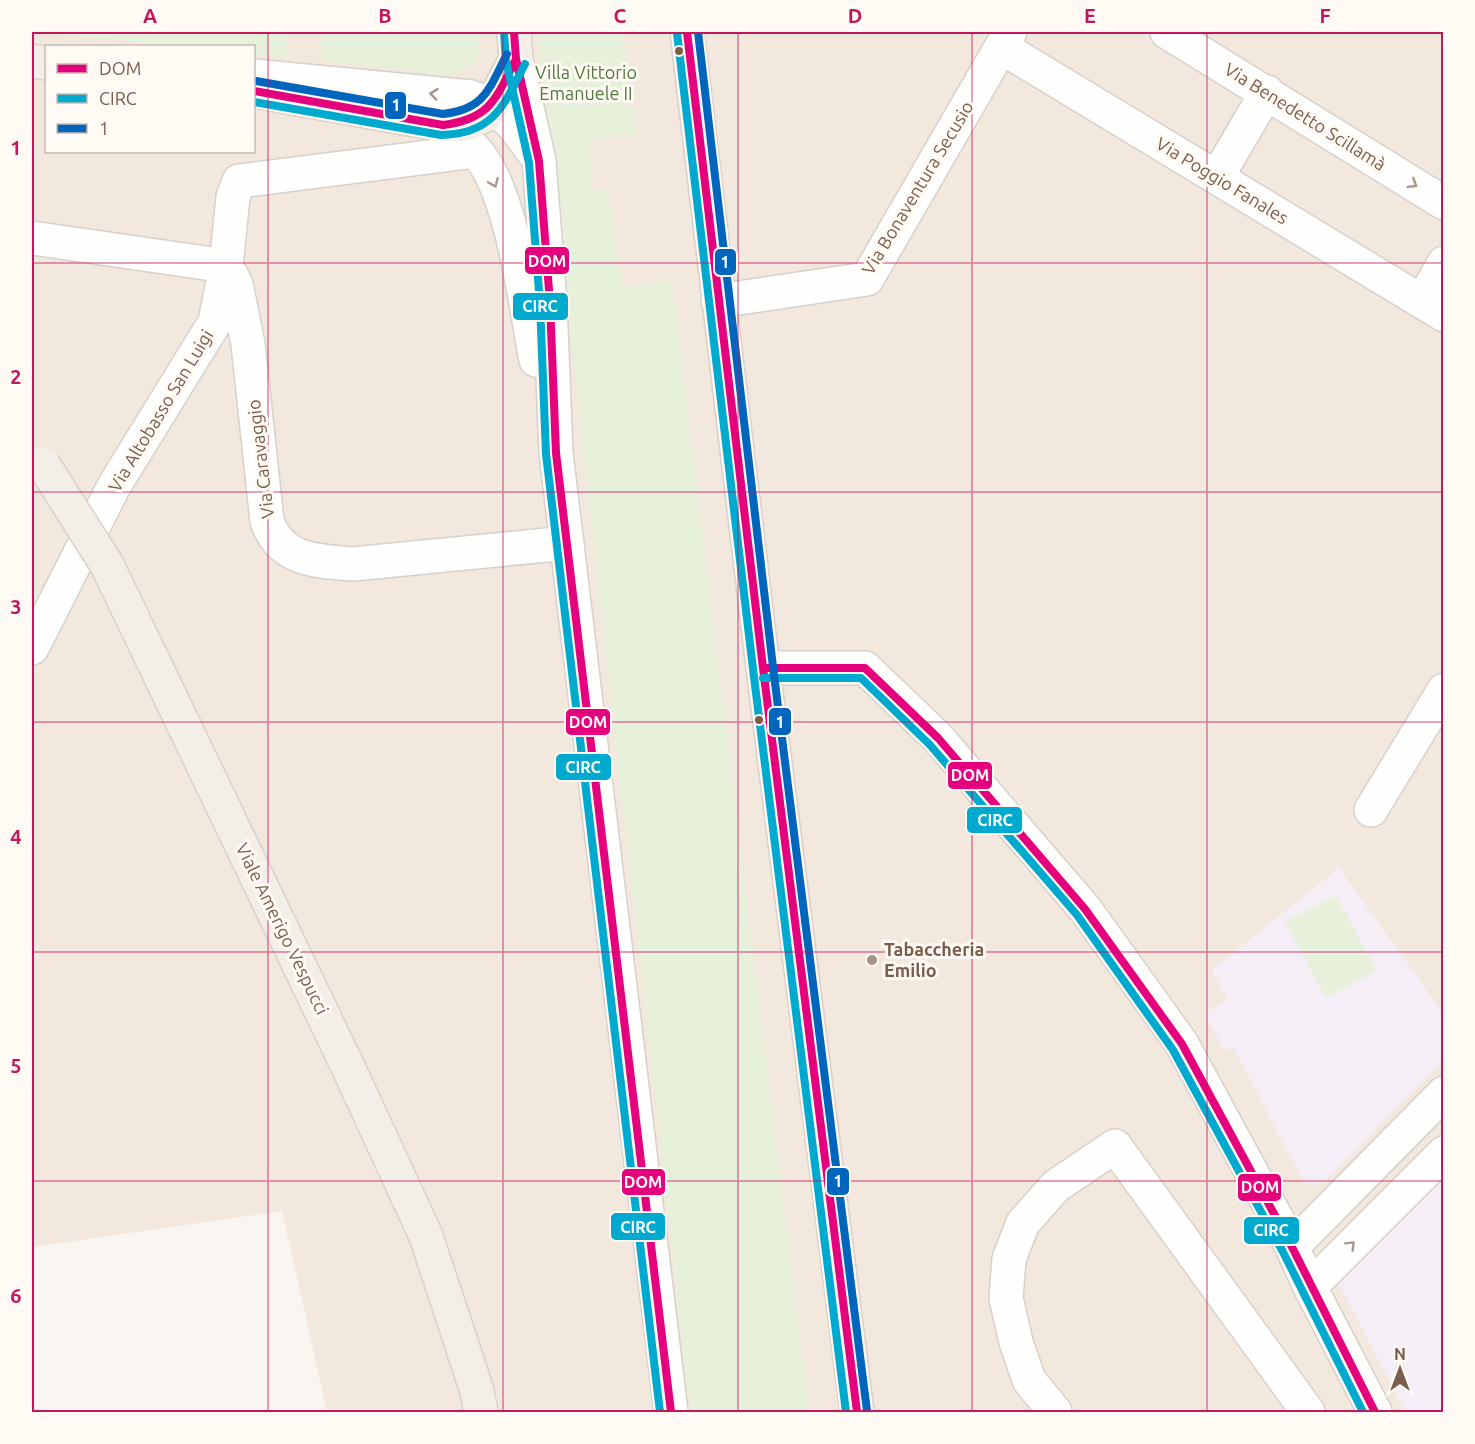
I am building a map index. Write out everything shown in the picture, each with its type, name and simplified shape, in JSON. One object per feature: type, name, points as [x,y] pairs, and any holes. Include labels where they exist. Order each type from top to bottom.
[{"type":"main road","points":[[687,32],[763,668],[857,1413]]},
{"type":"main road","points":[[255,91],[443,125],[465,124],[486,115],[515,45]]},
{"type":"main road","name":"Viale Amerigo Vespucci","points":[[35,455],[107,566],[387,1151],[426,1236],[477,1391],[481,1413]]},
{"type":"street","name":"Via Benedetto Scillamà","points":[[1167,32],[1443,203]]},
{"type":"street","name":"Via Bonaventura Secusio","points":[[718,301],[867,279],[1006,39]]},
{"type":"street","name":"Via Poggio Fanales","points":[[1006,39],[1217,177],[1433,309]]},
{"type":"street","points":[[515,45],[539,161],[550,303],[556,453],[671,1413]]},
{"type":"street","points":[[255,76],[471,97],[491,104],[515,126],[539,161]]},
{"type":"street","points":[[1217,177],[1267,92]]},
{"type":"street","points":[[443,125],[476,151],[495,182],[510,231],[556,453]]},
{"type":"street","name":"Via Altobasso San Luigi","points":[[32,648],[114,486],[215,322],[226,266],[233,197],[239,181],[476,151]]},
{"type":"street","points":[[35,240],[226,266]]},
{"type":"street","points":[[1433,309],[1443,263]]},
{"type":"street","name":"Via Caravaggio","points":[[226,266],[236,285],[248,344],[267,521],[272,537],[284,549],[320,561],[353,564],[567,543]]},
{"type":"street","points":[[763,668],[865,668],[938,738],[1085,909],[1182,1044],[1292,1247],[1375,1413]]},
{"type":"street","points":[[1371,810],[1443,690]]},
{"type":"street","points":[[1292,1247],[1443,1093]]},
{"type":"street","points":[[1055,1413],[1029,1380],[1016,1342],[1006,1298],[1009,1259],[1023,1223],[1056,1185],[1115,1146],[1308,1413]]},
{"type":"street","points":[[1310,1287],[1443,1153]]},
{"type":"shaded area","points":[[32,32],[1443,32],[1443,1412],[327,1412],[282,1211],[32,1247]]},
{"type":"shaded area","points":[[1339,868],[1443,1013],[1443,1061],[1326,1180],[1312,1186],[1305,1184],[1233,1047],[1225,1051],[1204,1013],[1228,1000],[1212,970]]},
{"type":"shaded area","points":[[1443,1177],[1443,1412],[1406,1412],[1337,1281]]},
{"type":"green space","points":[[32,32],[289,32],[287,58],[255,55],[255,45],[164,45]]},
{"type":"green space","points":[[322,32],[479,32],[480,51],[475,63],[470,67],[446,75],[321,61]]},
{"type":"green space","name":"Villa Vittorio Emanuele II","points":[[537,32],[623,32],[636,134],[589,139],[593,191],[608,189],[622,287],[672,282],[809,1412],[690,1412]]},
{"type":"green space","points":[[1336,895],[1377,971],[1326,998],[1285,922]]},
{"type":"transit line","name":"DOM","points":[[514,32],[516,59],[539,161],[550,303],[556,453],[671,1412]]},
{"type":"transit line","name":"DOM","points":[[687,32],[763,668],[857,1412]]},
{"type":"transit line","name":"1","points":[[698,32],[773,667],[867,1411]]},
{"type":"transit line","name":"CIRC","points":[[504,33],[506,61],[529,163],[540,304],[546,454],[660,1412]]},
{"type":"transit line","name":"CIRC","points":[[677,33],[753,669],[846,1412]]},
{"type":"transit line","name":"1","points":[[256,81],[443,114],[469,107],[477,102],[490,87],[507,54]]},
{"type":"transit line","name":"DOM","points":[[255,91],[443,125],[472,118],[482,112],[497,95],[516,59]]},
{"type":"transit line","name":"CIRC","points":[[255,102],[441,135],[459,133],[474,129],[495,114],[525,64]]},
{"type":"transit line","name":"DOM","points":[[763,668],[865,668],[938,738],[1085,909],[1182,1044],[1292,1247],[1375,1412]]},
{"type":"transit line","name":"CIRC","points":[[763,678],[861,678],[930,745],[1077,915],[1173,1050],[1283,1252],[1363,1412]]},
{"type":"place","name":"Tabaccheria Emilio","points":[[872,960]]}]
